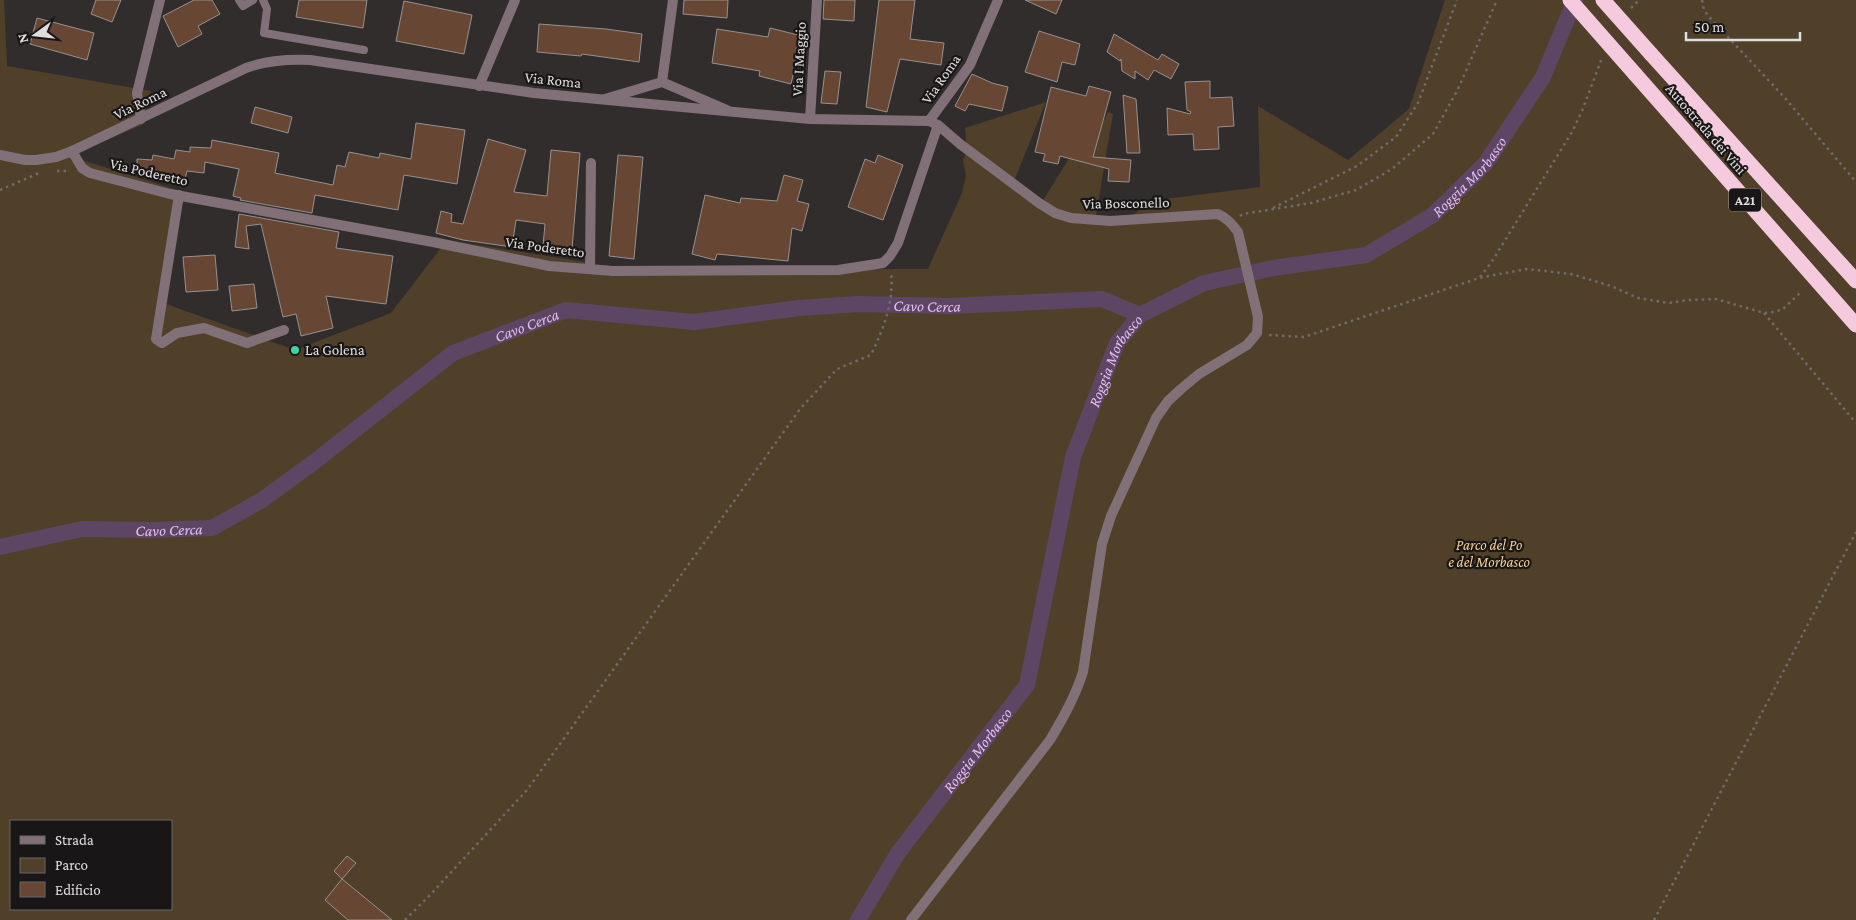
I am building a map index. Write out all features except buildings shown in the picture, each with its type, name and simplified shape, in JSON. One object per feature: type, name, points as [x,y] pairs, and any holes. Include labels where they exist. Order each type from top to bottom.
[{"type":"highway","name":"Autostrada dei Vini","points":[[1570,0],[1856,325]]},
{"type":"highway","name":"Autostrada dei Vini","points":[[1603,0],[1856,282]]},
{"type":"street","points":[[141,120],[137,92],[160,0]]},
{"type":"street","points":[[479,86],[515,0]]},
{"type":"street","points":[[662,82],[672,0]]},
{"type":"street","name":"Via I Maggio","points":[[810,119],[817,0]]},
{"type":"street","name":"Via Roma","points":[[0,154],[25,160],[56,157],[141,120],[246,68],[274,60],[310,60],[479,86],[604,100],[810,119],[934,123],[970,65],[998,0]]},
{"type":"street","points":[[604,100],[662,82],[730,111]]},
{"type":"street","name":"Via Bosconello","points":[[934,123],[1039,203],[1055,213],[1071,218],[1110,221],[1218,214],[1231,223]]},
{"type":"street","name":"Via Poderetto","points":[[72,151],[82,168],[90,173],[179,195],[433,242],[549,266],[613,271],[838,270],[883,263],[890,256],[898,243],[934,123]]},
{"type":"street","points":[[590,269],[591,163]]},
{"type":"street","points":[[179,195],[156,339],[162,343],[177,333],[204,328],[247,343],[284,330]]},
{"type":"street","points":[[911,920],[1050,740],[1076,692],[1086,655],[1102,544],[1111,516],[1156,418],[1168,401],[1181,389],[1199,374],[1247,345],[1257,333],[1258,317],[1238,232],[1231,223]]},
{"type":"lane","points":[[239,0],[243,6],[253,0]]},
{"type":"lane","points":[[263,0],[267,9],[264,33],[364,50]]},
{"type":"path","points":[[1270,210],[1357,166],[1396,137],[1418,103],[1457,0]]},
{"type":"path","points":[[1231,223],[1243,214],[1311,204],[1356,190],[1392,169],[1433,134],[1458,88],[1497,0]]},
{"type":"path","points":[[1629,11],[1639,0]]},
{"type":"path","points":[[1702,0],[1704,10],[1711,19],[1785,98],[1856,182]]},
{"type":"path","points":[[1479,278],[1491,263],[1572,132],[1603,56]]},
{"type":"path","points":[[49,171],[90,173]]},
{"type":"path","points":[[0,190],[41,172]]},
{"type":"path","points":[[1257,333],[1304,337],[1479,278],[1526,269],[1571,274],[1611,286],[1638,298],[1669,303],[1716,299],[1764,313],[1783,309],[1800,293]]},
{"type":"path","points":[[405,920],[438,888],[527,790],[800,409],[837,369],[871,355],[883,328],[893,290]]},
{"type":"path","points":[[1764,313],[1856,423]]},
{"type":"path","points":[[1654,920],[1856,532]]},
{"type":"green space","name":"Parco del Po e del Morbasco","points":[[0,0],[4,0],[7,66],[151,91],[142,125],[69,156],[184,192],[166,304],[295,350],[391,313],[447,240],[627,269],[928,269],[962,193],[966,176],[963,160],[967,150],[965,128],[1046,102],[1014,181],[1042,202],[1070,157],[1084,162],[1108,112],[1113,114],[1095,221],[1130,218],[1150,201],[1260,187],[1258,106],[1348,160],[1409,109],[1445,0],[1856,0],[1856,920],[0,920]]},
{"type":"waterway","name":"Roggia Morbasco","points":[[858,920],[898,853],[1027,685],[1073,457],[1117,343],[1140,315],[1204,283],[1273,268],[1366,255],[1433,215],[1485,164],[1543,77],[1575,0]]},
{"type":"waterway","name":"Cavo Cerca","points":[[0,547],[82,529],[150,530],[212,528],[262,500],[314,462],[453,353],[566,310],[694,322],[799,308],[858,304],[950,306],[1102,299],[1140,315]]},
{"type":"place","name":"La Golena","points":[[295,350]]}]
